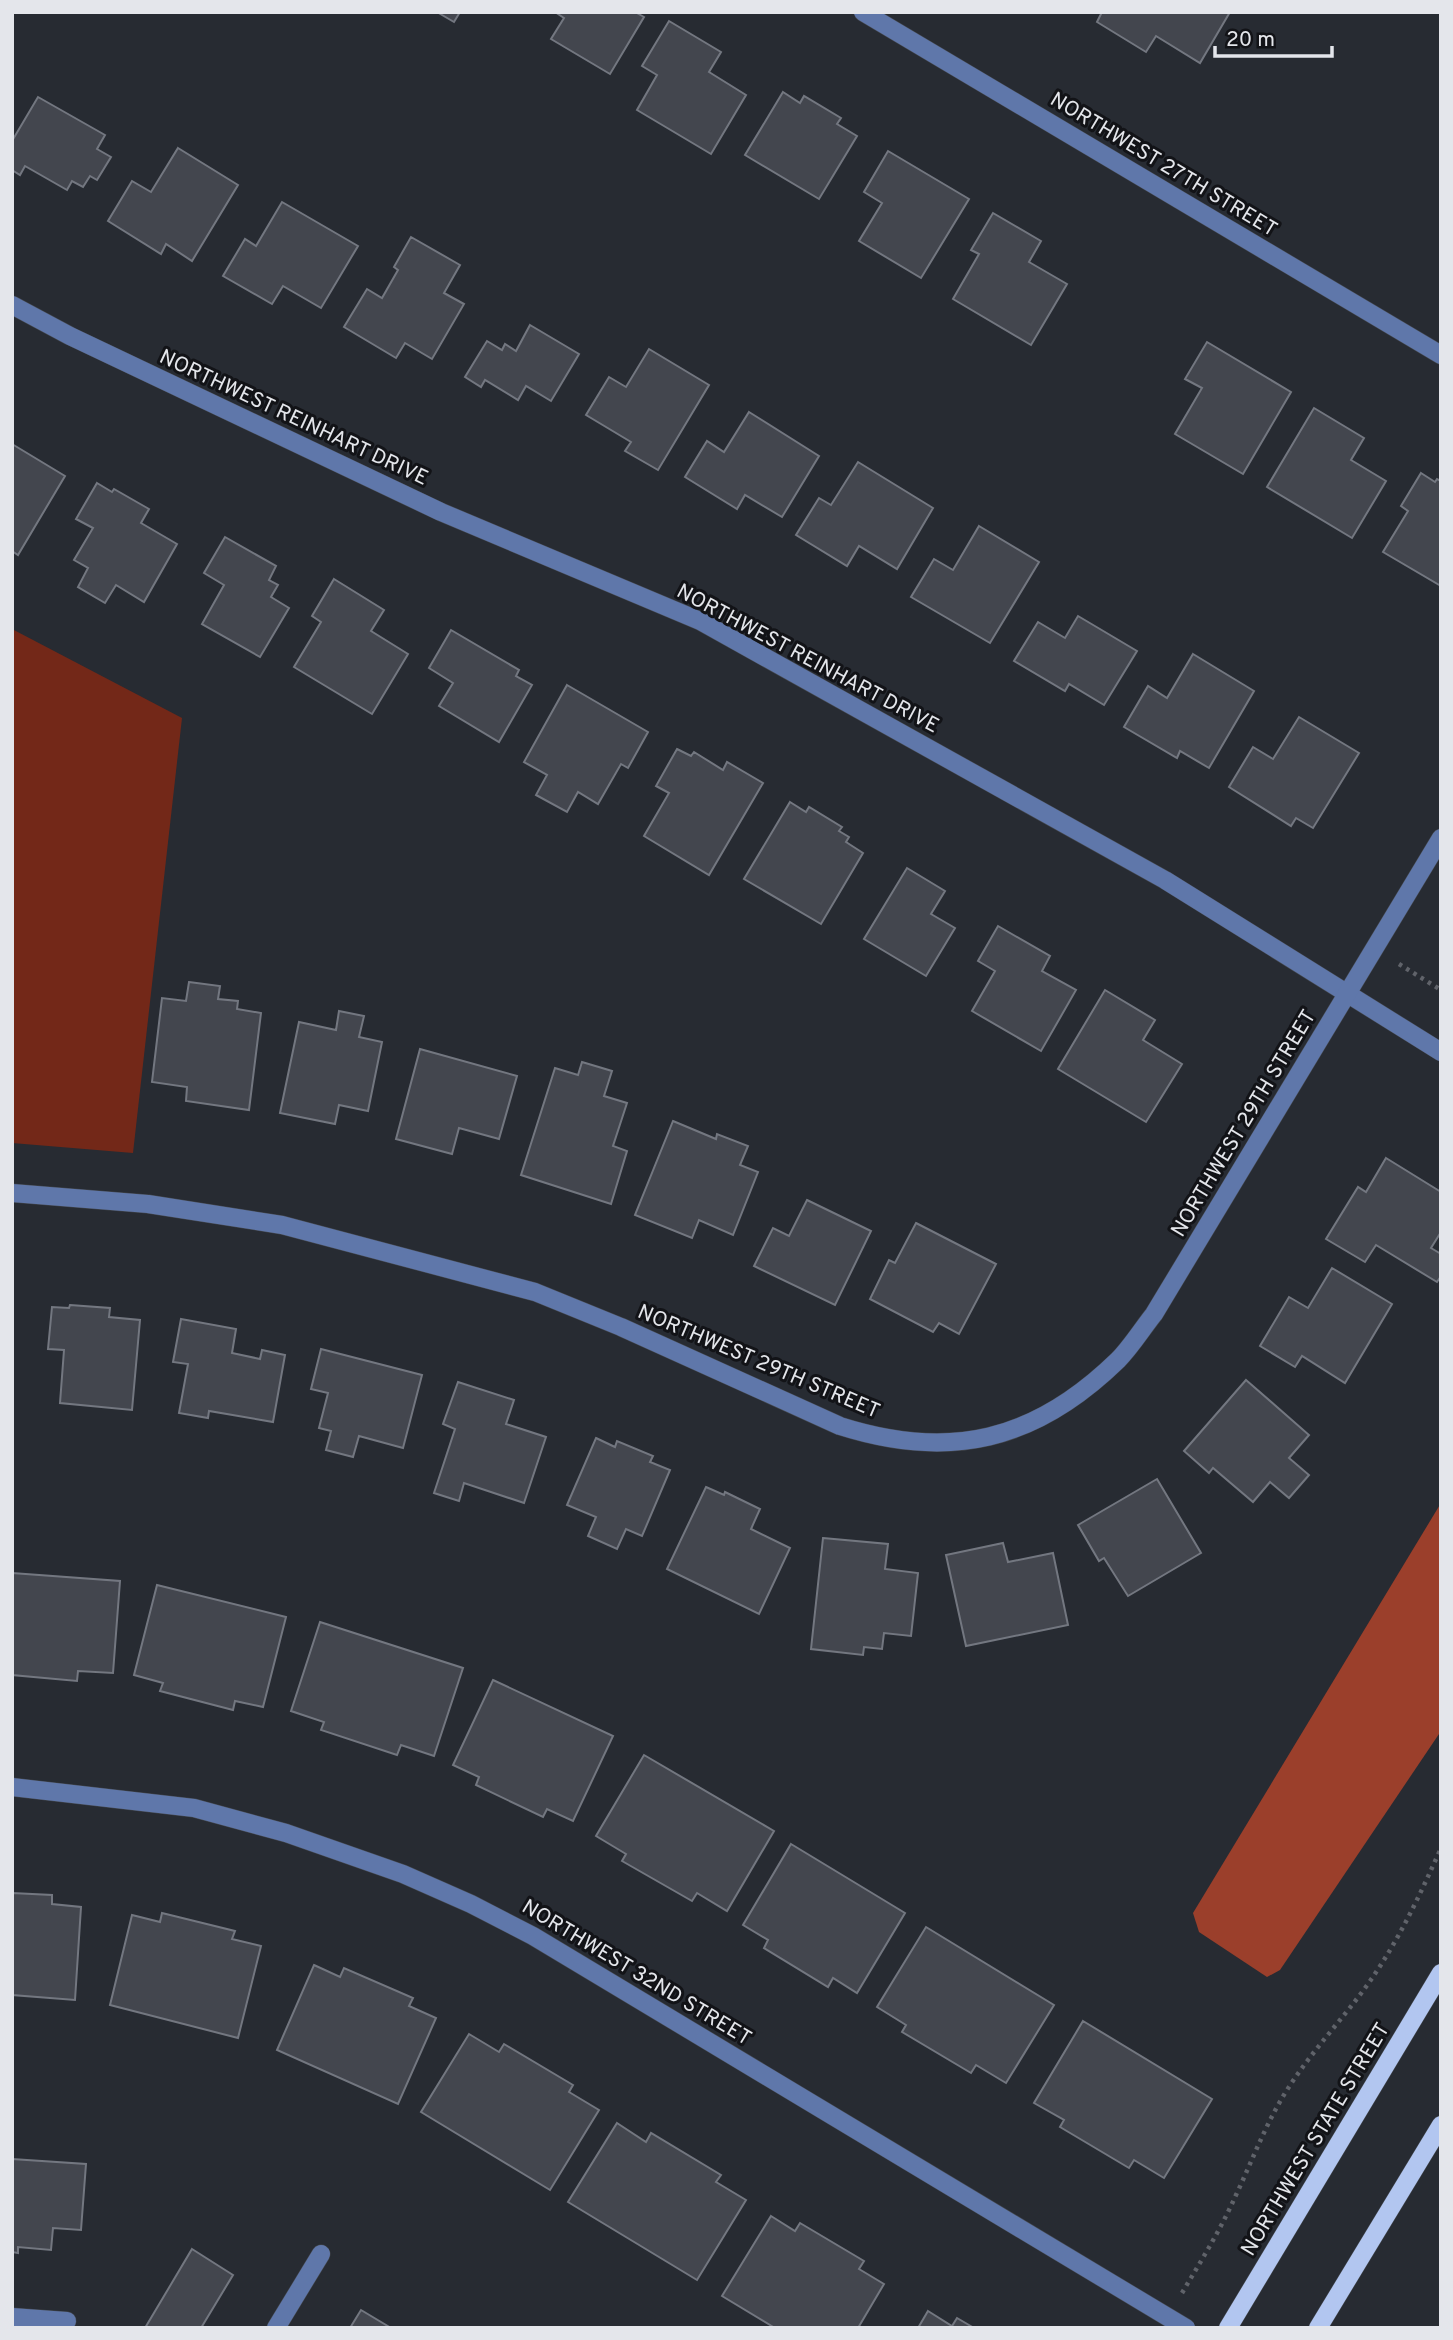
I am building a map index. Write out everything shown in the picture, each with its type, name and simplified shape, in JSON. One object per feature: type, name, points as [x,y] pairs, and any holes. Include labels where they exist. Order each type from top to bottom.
[{"type":"main road","name":"NORTHWEST STATE STREET","points":[[1228,2328],[1441,1973]]},
{"type":"main road","points":[[1318,2328],[1441,2125]]},
{"type":"street","name":"NORTHWEST 27TH STREET","points":[[863,12],[1441,355]]},
{"type":"street","name":"NORTHWEST REINHART DRIVE","points":[[12,304],[69,336],[441,512],[700,621],[1165,880],[1441,1052]]},
{"type":"street","name":"NORTHWEST 29TH STREET","points":[[12,1194],[148,1204],[282,1225],[535,1292],[621,1327],[840,1426],[876,1437],[946,1444],[990,1437],[1034,1423],[1085,1389],[1120,1359],[1154,1314],[1441,838]]},
{"type":"street","name":"NORTHWEST 32ND STREET","points":[[12,1787],[194,1808],[286,1833],[403,1874],[471,1904],[533,1936],[1186,2328]]},
{"type":"street","points":[[276,2328],[321,2253]]},
{"type":"street","points":[[12,2317],[67,2321]]},
{"type":"path","points":[[1374,949],[1441,990]]},
{"type":"path","points":[[1167,2315],[1205,2255],[1286,2090],[1367,1985],[1403,1930],[1441,1848]]},
{"type":"shaded area","points":[[12,629],[182,718],[133,1153],[12,1143]]},
{"type":"shaded area","points":[[1441,1503],[1441,1731],[1280,1970],[1267,1977],[1199,1932],[1193,1913]]},
{"type":"building","points":[[437,12],[460,12],[454,22]]},
{"type":"building","points":[[555,12],[635,12],[644,17],[610,74],[551,39],[564,18]]},
{"type":"building","points":[[1102,12],[1230,12],[1200,63],[1156,36],[1146,52],[1097,22]]},
{"type":"building","points":[[669,21],[721,52],[709,72],[746,95],[711,154],[637,110],[657,75],[642,66]]},
{"type":"building","points":[[783,92],[800,103],[804,96],[841,118],[837,124],[857,136],[819,199],[745,155]]},
{"type":"building","points":[[38,97],[105,135],[97,149],[111,157],[97,180],[90,176],[83,187],[72,181],[67,190],[25,166],[20,175],[12,170],[12,141]]},
{"type":"building","points":[[178,148],[238,185],[192,261],[166,244],[161,254],[108,221],[132,181],[151,192]]},
{"type":"building","points":[[888,151],[969,199],[921,278],[859,241],[882,203],[864,192]]},
{"type":"building","points":[[282,202],[358,246],[321,308],[283,286],[272,304],[223,276],[245,239],[256,246]]},
{"type":"building","points":[[993,213],[1041,241],[1029,262],[1067,284],[1031,345],[953,299],[979,254],[971,250]]},
{"type":"building","points":[[411,237],[460,265],[444,293],[464,304],[432,359],[405,343],[396,358],[344,327],[367,289],[382,298],[398,270],[394,267]]},
{"type":"building","points":[[530,325],[579,354],[551,401],[526,386],[518,400],[485,380],[481,387],[465,377],[487,341],[502,350],[505,344],[516,351]]},
{"type":"building","points":[[1207,342],[1291,392],[1243,474],[1175,434],[1202,388],[1185,379]]},
{"type":"building","points":[[649,349],[709,385],[658,470],[625,451],[631,442],[586,415],[609,377],[626,387]]},
{"type":"building","points":[[1314,408],[1364,438],[1351,460],[1386,481],[1352,538],[1267,487]]},
{"type":"building","points":[[749,412],[819,456],[782,517],[745,495],[737,509],[685,477],[707,441],[724,452]]},
{"type":"building","points":[[12,444],[65,476],[18,555],[12,551]]},
{"type":"building","points":[[858,462],[933,508],[897,569],[859,546],[847,566],[796,535],[819,498],[831,505]]},
{"type":"building","points":[[1421,473],[1435,482],[1437,479],[1441,481],[1441,586],[1383,552],[1408,511],[1401,506]]},
{"type":"building","points":[[97,483],[112,492],[114,489],[149,509],[141,523],[177,544],[144,602],[116,585],[105,603],[78,587],[88,568],[74,560],[93,528],[76,519]]},
{"type":"building","points":[[979,526],[1039,562],[990,643],[911,597],[934,559],[953,570]]},
{"type":"building","points":[[225,537],[276,566],[269,580],[278,585],[271,597],[289,608],[260,657],[202,624],[224,585],[204,573]]},
{"type":"building","points":[[334,579],[384,610],[371,631],[408,654],[372,714],[294,667],[321,622],[312,616]]},
{"type":"building","points":[[1078,616],[1137,651],[1104,705],[1069,684],[1065,691],[1014,661],[1038,622],[1065,638]]},
{"type":"building","points":[[451,630],[519,670],[516,676],[532,685],[499,742],[439,706],[453,683],[429,668]]},
{"type":"building","points":[[1193,654],[1254,691],[1209,768],[1180,751],[1177,758],[1124,727],[1148,686],[1167,698]]},
{"type":"building","points":[[567,685],[648,732],[628,768],[621,764],[598,804],[578,792],[567,812],[536,795],[547,775],[524,762]]},
{"type":"building","points":[[1299,717],[1359,753],[1313,828],[1296,818],[1291,826],[1229,787],[1253,747],[1273,759]]},
{"type":"building","points":[[677,749],[691,756],[694,752],[723,770],[727,762],[763,783],[709,875],[644,836],[669,793],[656,786]]},
{"type":"building","points":[[790,802],[806,812],[809,807],[842,827],[839,831],[849,837],[846,842],[863,853],[821,924],[744,879]]},
{"type":"building","points":[[907,868],[945,891],[931,914],[955,928],[926,976],[864,939]]},
{"type":"building","points":[[998,926],[1050,956],[1042,971],[1076,990],[1041,1051],[972,1011],[995,971],[978,961]]},
{"type":"building","points":[[189,982],[220,986],[218,999],[238,1001],[237,1009],[261,1013],[249,1110],[186,1101],[187,1087],[152,1082],[162,998],[186,1001]]},
{"type":"building","points":[[1105,990],[1155,1020],[1143,1040],[1182,1064],[1146,1122],[1058,1069]]},
{"type":"building","points":[[339,1011],[364,1016],[359,1037],[382,1042],[368,1111],[339,1105],[335,1124],[280,1113],[299,1022],[336,1030]]},
{"type":"building","points":[[420,1049],[517,1076],[499,1139],[459,1128],[452,1154],[396,1139]]},
{"type":"building","points":[[582,1062],[612,1071],[604,1096],[627,1103],[613,1146],[627,1151],[611,1204],[521,1175],[555,1068],[578,1075]]},
{"type":"building","points":[[673,1121],[716,1139],[717,1134],[748,1146],[740,1165],[758,1172],[733,1235],[699,1220],[692,1238],[635,1215]]},
{"type":"building","points":[[1386,1158],[1441,1192],[1441,1232],[1431,1248],[1441,1254],[1441,1276],[1437,1282],[1376,1245],[1365,1262],[1326,1239],[1358,1187],[1366,1192]]},
{"type":"building","points":[[807,1200],[871,1231],[835,1305],[754,1266],[773,1228],[789,1236]]},
{"type":"building","points":[[916,1223],[996,1264],[959,1334],[939,1323],[933,1332],[870,1299],[889,1260],[895,1263]]},
{"type":"building","points":[[1332,1268],[1392,1304],[1345,1383],[1302,1356],[1295,1367],[1260,1346],[1289,1297],[1308,1308]]},
{"type":"building","points":[[70,1305],[110,1308],[109,1317],[140,1320],[132,1410],[60,1403],[64,1350],[48,1349],[52,1307],[69,1308]]},
{"type":"building","points":[[181,1319],[236,1329],[232,1353],[260,1359],[262,1350],[285,1355],[273,1422],[209,1411],[208,1418],[179,1413],[188,1364],[173,1362]]},
{"type":"building","points":[[321,1349],[422,1375],[403,1448],[359,1436],[353,1457],[326,1450],[331,1431],[319,1428],[328,1393],[311,1389]]},
{"type":"building","points":[[1246,1380],[1309,1435],[1289,1458],[1309,1475],[1289,1498],[1270,1482],[1253,1502],[1213,1468],[1209,1473],[1184,1451]]},
{"type":"building","points":[[458,1382],[514,1400],[506,1424],[546,1437],[524,1503],[464,1483],[459,1501],[434,1493],[455,1429],[443,1424]]},
{"type":"building","points":[[596,1438],[615,1447],[617,1441],[653,1456],[650,1462],[670,1470],[642,1536],[626,1529],[617,1549],[588,1536],[596,1517],[567,1505]]},
{"type":"building","points":[[1157,1479],[1201,1553],[1128,1596],[1104,1558],[1099,1561],[1078,1525]]},
{"type":"building","points":[[706,1487],[724,1495],[725,1492],[760,1509],[751,1529],[790,1548],[759,1614],[667,1569]]},
{"type":"building","points":[[823,1538],[888,1544],[885,1569],[918,1573],[911,1636],[884,1633],[882,1649],[864,1647],[863,1655],[811,1649]]},
{"type":"building","points":[[1003,1543],[1008,1562],[1053,1553],[1068,1625],[966,1646],[946,1555]]},
{"type":"building","points":[[12,1573],[120,1581],[113,1673],[78,1671],[77,1681],[12,1675]]},
{"type":"building","points":[[157,1585],[286,1617],[263,1707],[235,1701],[233,1710],[160,1691],[163,1683],[134,1675]]},
{"type":"building","points":[[320,1622],[463,1668],[434,1756],[401,1745],[397,1755],[321,1730],[324,1722],[291,1711]]},
{"type":"building","points":[[493,1680],[613,1736],[573,1821],[547,1809],[543,1817],[476,1785],[479,1777],[453,1765]]},
{"type":"building","points":[[644,1755],[774,1831],[727,1911],[697,1893],[692,1901],[622,1861],[626,1854],[596,1836]]},
{"type":"building","points":[[791,1844],[905,1913],[857,1993],[833,1978],[828,1987],[764,1948],[768,1940],[743,1925]]},
{"type":"building","points":[[12,1893],[52,1895],[52,1904],[81,1907],[75,2000],[12,1995]]},
{"type":"building","points":[[162,1913],[235,1931],[232,1939],[261,1946],[238,2038],[110,2005],[132,1915],[160,1922]]},
{"type":"building","points":[[926,1927],[1054,2005],[1006,2083],[976,2065],[971,2073],[902,2032],[906,2025],[877,2007]]},
{"type":"building","points":[[314,1965],[340,1977],[344,1968],[413,1998],[409,2006],[436,2018],[398,2104],[277,2050]]},
{"type":"building","points":[[1083,2021],[1212,2099],[1164,2178],[1134,2160],[1129,2168],[1060,2127],[1064,2120],[1034,2103]]},
{"type":"building","points":[[469,2034],[499,2052],[504,2044],[573,2085],[569,2092],[599,2110],[550,2190],[421,2112]]},
{"type":"building","points":[[617,2123],[646,2142],[651,2133],[721,2175],[716,2182],[746,2200],[697,2280],[568,2202]]},
{"type":"building","points":[[12,2159],[86,2164],[81,2230],[53,2228],[51,2250],[18,2247],[18,2253],[12,2252]]},
{"type":"building","points":[[771,2216],[795,2231],[800,2223],[864,2261],[859,2269],[884,2284],[858,2328],[775,2328],[722,2296]]},
{"type":"building","points":[[192,2249],[233,2275],[201,2328],[145,2328]]},
{"type":"building","points":[[361,2310],[391,2328],[350,2328]]},
{"type":"building","points":[[928,2311],[952,2326],[957,2318],[974,2328],[918,2328]]}]
